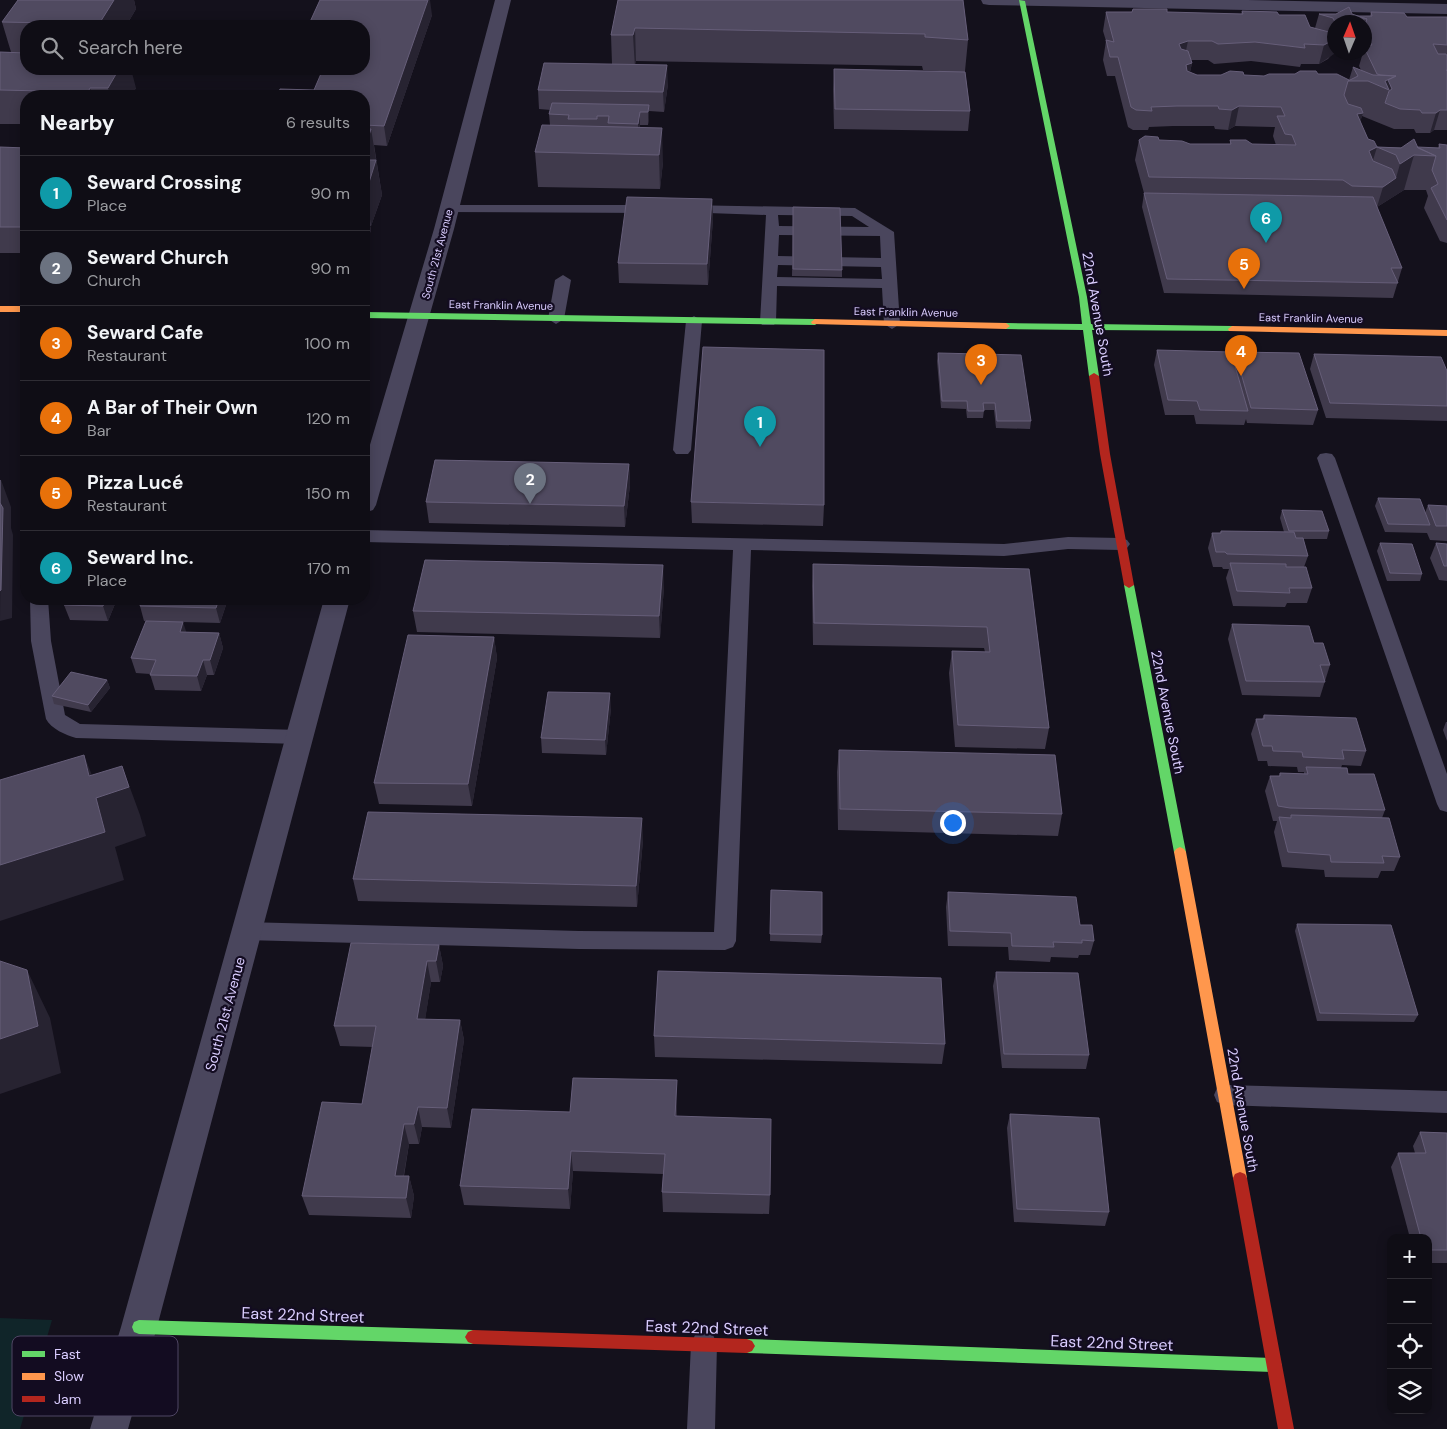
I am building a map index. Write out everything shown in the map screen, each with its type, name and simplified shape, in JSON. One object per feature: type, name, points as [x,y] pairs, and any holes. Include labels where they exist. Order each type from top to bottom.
[{"type":"street","name":"South 21st Avenue","points":[[370,485],[450,209],[503,0]]},
{"type":"street","points":[[989,0],[1447,9]]},
{"type":"street","name":"22nd Avenue South","points":[[1022,1],[1083,297],[1121,544],[1226,1095],[1286,1429]]},
{"type":"street","points":[[0,309],[20,309]]},
{"type":"street","name":"East Franklin Avenue","points":[[370,315],[1447,333]]},
{"type":"street","name":"South 21st Avenue","points":[[137,1336],[336,605]]},
{"type":"street","name":"East 22nd Street","points":[[140,1327],[704,1344],[1274,1365]]},
{"type":"street","name":"South 21st Avenue","points":[[109,1429],[113,1416]]},
{"type":"lane","points":[[450,209],[669,209],[855,212],[887,232]]},
{"type":"lane","points":[[768,322],[772,210]]},
{"type":"lane","points":[[772,230],[887,232]]},
{"type":"lane","points":[[887,232],[892,324]]},
{"type":"lane","points":[[770,260],[889,263]]},
{"type":"lane","points":[[556,319],[563,280]]},
{"type":"lane","points":[[770,281],[890,284]]},
{"type":"lane","points":[[682,450],[694,321]]},
{"type":"lane","points":[[1326,458],[1447,804]]},
{"type":"lane","points":[[370,536],[1004,550],[1068,543],[1121,544]]},
{"type":"lane","points":[[248,931],[579,940],[725,941],[742,544]]},
{"type":"lane","points":[[39,605],[41,641],[56,719],[76,731],[300,736]]},
{"type":"lane","points":[[1226,1095],[1447,1102]]},
{"type":"lane","points":[[701,1429],[704,1344]]},
{"type":"green space","points":[[0,1318],[52,1320],[47,1336],[12,1336],[12,1416],[24,1416],[20,1429],[0,1429]]},
{"type":"building","points":[[18,0],[114,0],[102,20],[20,20],[20,22],[2,22]]},
{"type":"building","points":[[320,0],[428,0],[384,126],[370,125],[370,90],[314,90],[320,75],[370,75],[370,20],[311,20]]},
{"type":"building","points":[[618,0],[963,0],[968,40],[925,37],[925,34],[635,28],[633,35],[611,35]]},
{"type":"building","points":[[1349,7],[1352,14],[1355,15],[1327,16],[1319,14],[1336,14]]},
{"type":"building","points":[[1133,9],[1167,9],[1167,12],[1243,14],[1242,11],[1277,12],[1279,15],[1305,15],[1310,27],[1327,31],[1327,43],[1324,45],[1304,44],[1305,48],[1255,42],[1218,44],[1212,41],[1188,41],[1179,44],[1181,49],[1188,51],[1192,63],[1186,65],[1187,71],[1197,75],[1221,75],[1230,71],[1243,72],[1244,75],[1264,76],[1269,74],[1295,74],[1300,71],[1316,71],[1318,74],[1337,74],[1349,80],[1344,95],[1348,104],[1361,108],[1363,113],[1357,114],[1368,139],[1374,141],[1377,147],[1369,151],[1373,161],[1392,169],[1396,178],[1383,187],[1352,186],[1343,180],[1149,177],[1139,140],[1145,136],[1158,137],[1159,140],[1182,141],[1190,144],[1231,144],[1230,140],[1246,140],[1252,144],[1296,145],[1292,135],[1285,134],[1277,116],[1285,116],[1281,107],[1239,106],[1232,110],[1219,109],[1218,106],[1177,106],[1151,107],[1152,111],[1136,110],[1131,107],[1118,57],[1110,57],[1106,40],[1114,42],[1106,12],[1132,12]]},
{"type":"building","points":[[1371,12],[1404,13],[1407,17],[1447,17],[1447,45],[1433,44],[1438,54],[1446,54],[1447,56],[1447,110],[1440,110],[1436,113],[1422,113],[1420,110],[1400,109],[1385,103],[1389,91],[1392,89],[1388,80],[1396,76],[1377,74],[1370,60],[1372,60]]},
{"type":"building","points":[[0,52],[20,53],[20,75],[116,75],[108,88],[90,88],[89,90],[0,90]]},
{"type":"building","points":[[544,63],[667,65],[663,92],[538,90]]},
{"type":"building","points":[[1353,67],[1373,75],[1396,76],[1385,81],[1389,90],[1368,81],[1348,81],[1358,76]]},
{"type":"building","points":[[834,69],[965,72],[970,111],[835,109]]},
{"type":"building","points":[[280,89],[314,90],[280,90]]},
{"type":"building","points":[[552,103],[649,105],[648,112],[640,112],[638,124],[608,123],[609,116],[597,116],[597,119],[568,119],[569,115],[549,114]]},
{"type":"building","points":[[542,125],[662,128],[659,155],[535,152]]},
{"type":"building","points":[[1414,139],[1418,148],[1436,156],[1414,155],[1400,164],[1396,155],[1377,147],[1401,148]]},
{"type":"building","points":[[1439,144],[1447,145],[1447,220],[1431,188],[1438,184],[1432,170],[1436,156],[1417,147],[1440,148]]},
{"type":"building","points":[[0,147],[20,148],[20,227],[0,227]]},
{"type":"building","points":[[370,160],[376,160],[370,179]]},
{"type":"building","points":[[1144,193],[1373,197],[1402,268],[1391,268],[1398,283],[1167,279]]},
{"type":"building","points":[[627,197],[712,199],[707,264],[618,263]]},
{"type":"building","points":[[793,207],[840,208],[842,270],[793,269]]},
{"type":"building","points":[[703,347],[824,350],[824,505],[691,502]]},
{"type":"building","points":[[1157,350],[1231,352],[1248,411],[1200,410],[1197,401],[1168,400]]},
{"type":"building","points":[[1235,352],[1299,353],[1318,410],[1251,408]]},
{"type":"building","points":[[938,353],[1021,355],[1031,421],[997,421],[995,403],[983,403],[984,411],[968,411],[967,401],[942,401]]},
{"type":"building","points":[[1314,354],[1441,357],[1447,371],[1447,406],[1330,403]]},
{"type":"building","points":[[435,460],[629,464],[624,506],[426,502]]},
{"type":"building","points":[[1378,498],[1420,499],[1430,525],[1388,524]]},
{"type":"building","points":[[0,503],[3,508],[0,591]]},
{"type":"building","points":[[1428,505],[1447,506],[1447,526],[1436,526]]},
{"type":"building","points":[[1282,510],[1322,511],[1329,531],[1289,531]]},
{"type":"building","points":[[1221,531],[1294,532],[1296,538],[1303,538],[1308,556],[1227,554],[1225,552],[1216,552],[1212,533],[1221,533]]},
{"type":"building","points":[[1380,543],[1412,544],[1422,574],[1390,573]]},
{"type":"building","points":[[1436,543],[1447,544],[1447,566],[1444,566]]},
{"type":"building","points":[[425,560],[663,565],[659,616],[413,611]]},
{"type":"building","points":[[1230,563],[1286,564],[1286,567],[1306,567],[1312,588],[1289,588],[1290,593],[1237,591]]},
{"type":"building","points":[[813,564],[1029,569],[1049,728],[958,725],[952,651],[990,652],[987,627],[814,623]]},
{"type":"building","points":[[64,605],[103,605],[103,606]]},
{"type":"building","points":[[140,605],[217,605],[216,608]]},
{"type":"building","points":[[146,621],[183,622],[180,632],[219,633],[210,660],[203,660],[197,676],[150,675],[156,660],[131,658]]},
{"type":"building","points":[[1232,624],[1309,626],[1314,643],[1323,643],[1330,665],[1320,665],[1325,682],[1246,681]]},
{"type":"building","points":[[408,635],[494,637],[468,784],[374,783]]},
{"type":"building","points":[[71,672],[107,680],[88,705],[52,696]]},
{"type":"building","points":[[548,692],[610,693],[605,740],[541,738]]},
{"type":"building","points":[[1264,715],[1356,718],[1366,751],[1342,750],[1344,759],[1303,757],[1302,752],[1273,751],[1272,746],[1263,746],[1256,719],[1264,719]]},
{"type":"building","points":[[839,750],[1055,755],[1062,814],[840,809]]},
{"type":"building","points":[[84,755],[89,776],[122,766],[129,787],[96,798],[105,832],[0,865],[0,780]]},
{"type":"building","points":[[1306,767],[1347,768],[1348,774],[1374,774],[1385,810],[1290,808],[1278,806],[1270,776],[1280,776],[1280,773],[1308,774]]},
{"type":"building","points":[[368,812],[642,818],[636,886],[353,879]]},
{"type":"building","points":[[1291,815],[1389,818],[1400,857],[1382,856],[1384,863],[1331,862],[1330,855],[1288,852],[1279,817],[1291,818]]},
{"type":"building","points":[[771,890],[822,892],[822,935],[770,934]]},
{"type":"building","points":[[948,892],[1076,897],[1080,925],[1092,925],[1094,941],[1082,940],[1082,943],[1053,942],[1054,947],[1012,946],[1011,933],[950,931]]},
{"type":"building","points":[[1297,924],[1391,925],[1418,1015],[1320,1013]]},
{"type":"building","points":[[351,943],[439,945],[436,961],[427,961],[417,1019],[460,1020],[447,1108],[418,1107],[414,1124],[404,1124],[395,1176],[409,1176],[406,1198],[302,1196],[322,1102],[362,1104],[376,1026],[334,1026]]},
{"type":"building","points":[[0,961],[27,970],[38,1026],[0,1039]]},
{"type":"building","points":[[658,971],[941,978],[945,1044],[654,1036]]},
{"type":"building","points":[[996,972],[1078,973],[1089,1055],[1004,1054]]},
{"type":"building","points":[[573,1078],[677,1080],[675,1116],[771,1119],[770,1195],[662,1192],[665,1154],[571,1151],[568,1189],[460,1186],[472,1109],[570,1112]]},
{"type":"building","points":[[1010,1114],[1099,1118],[1109,1212],[1017,1209]]},
{"type":"building","points":[[1420,1132],[1447,1133],[1447,1250],[1432,1250],[1432,1234],[1420,1234],[1398,1153],[1426,1153]]},
{"type":"traffic: fast","points":[[1022,1],[1083,297],[1094,376]]},
{"type":"traffic: fast","points":[[370,315],[815,322]]},
{"type":"traffic: fast","points":[[1006,326],[1232,329]]},
{"type":"traffic: fast","points":[[1129,585],[1180,852]]},
{"type":"traffic: fast","points":[[139,1327],[473,1337]]},
{"type":"traffic: fast","points":[[747,1346],[1274,1365]]},
{"type":"traffic: slow","points":[[0,309],[20,309]]},
{"type":"traffic: slow","points":[[815,322],[1006,326]]},
{"type":"traffic: slow","points":[[1232,329],[1447,333]]},
{"type":"traffic: slow","points":[[1180,852],[1240,1178]]},
{"type":"traffic: jam","points":[[1094,376],[1105,454],[1129,585]]},
{"type":"traffic: jam","points":[[1240,1178],[1286,1429]]},
{"type":"traffic: jam","points":[[473,1337],[747,1346]]},
{"type":"place","name":"Seward Inc.","points":[[1266,243]]},
{"type":"place","name":"Pizza Lucé","points":[[1244,289]]},
{"type":"place","name":"A Bar of Their Own","points":[[1241,376]]},
{"type":"place","name":"Seward Cafe","points":[[981,385]]},
{"type":"place","name":"Seward Crossing","points":[[760,447]]},
{"type":"place","name":"Seward Church","points":[[530,504]]}]
